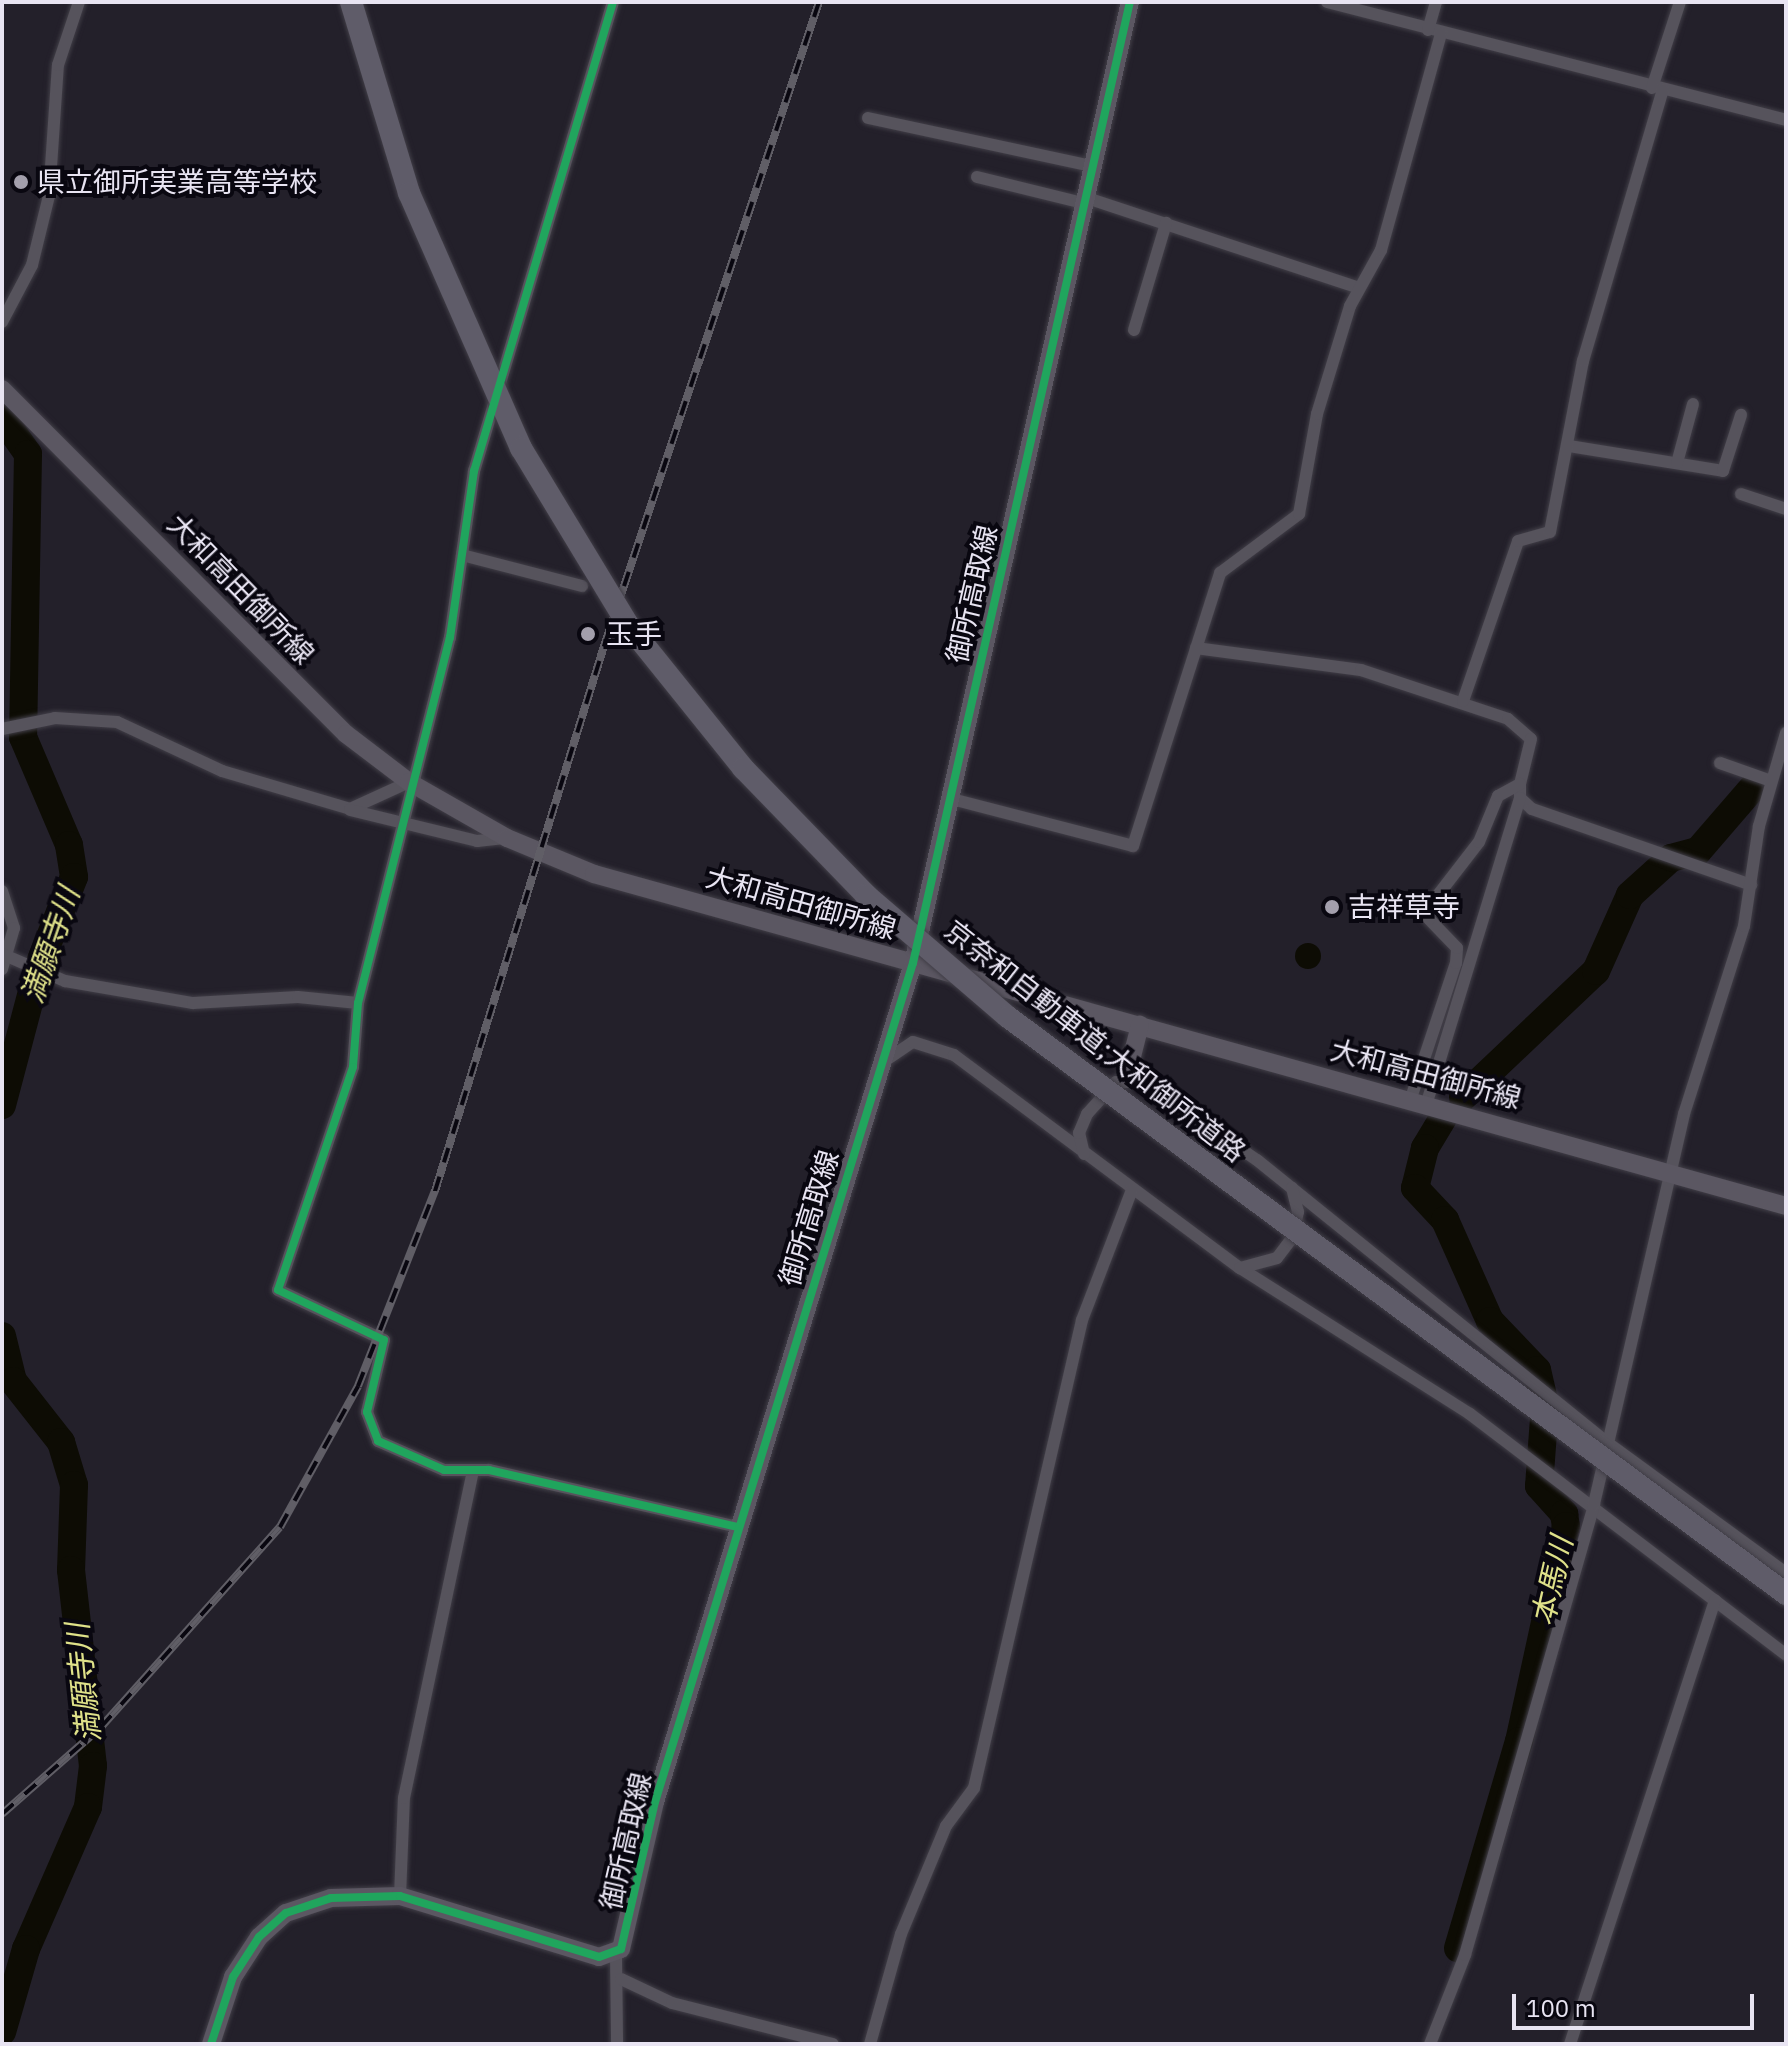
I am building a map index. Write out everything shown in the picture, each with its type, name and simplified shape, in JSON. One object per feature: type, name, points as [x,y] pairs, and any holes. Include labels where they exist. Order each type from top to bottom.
[{"type":"highway","name":"京奈和自動車道;大和御所道路","points":[[351,2],[414,206],[521,448],[628,625],[743,768],[866,895],[1008,1017],[1786,1594]]},
{"type":"main road","name":"御所高取線","points":[[616,1956],[738,1527],[913,963],[1130,2]]},
{"type":"main road","name":"大和高田御所線","points":[[2,389],[96,475],[264,658],[409,782],[507,838],[594,874],[1419,1100],[1786,1206]]},
{"type":"main road","points":[[1127,1076],[1140,1025]]},
{"type":"main road","points":[[211,2044],[233,1977],[259,1937],[286,1913],[331,1898],[400,1896],[616,1956]]},
{"type":"street","points":[[2,322],[32,265],[49,196],[58,65],[79,2]]},
{"type":"street","points":[[613,2],[474,471],[450,637],[409,782],[358,1003],[353,1067],[278,1290],[384,1340],[367,1412],[378,1441],[444,1470],[473,1471],[738,1527]]},
{"type":"street","points":[[1327,2],[1786,120]]},
{"type":"street","points":[[948,798],[1133,846],[1220,573],[1299,514],[1317,414],[1359,288],[1381,250],[1435,32],[1436,2]]},
{"type":"street","points":[[1463,701],[1518,541],[1550,532],[1583,361],[1680,2]]},
{"type":"street","points":[[868,118],[1091,166]]},
{"type":"street","points":[[977,177],[1084,200],[1166,223],[1359,288]]},
{"type":"street","points":[[1134,330],[1166,223]]},
{"type":"street","points":[[1677,463],[1693,404]]},
{"type":"street","points":[[1569,446],[1723,471],[1741,415]]},
{"type":"street","points":[[1741,494],[1786,509]]},
{"type":"street","points":[[462,555],[582,586]]},
{"type":"street","points":[[1196,648],[1361,670],[1463,701],[1525,727],[1531,739],[1520,784],[1520,798],[1458,1021],[1419,1100]]},
{"type":"street","points":[[7,728],[37,721],[117,722],[222,771],[400,823],[477,841],[507,838]]},
{"type":"street","points":[[1430,2044],[1465,1955],[1594,1504],[1605,1441],[1674,1173],[1684,1114],[1751,885],[1771,781],[1786,733]]},
{"type":"street","points":[[1720,763],[1771,781]]},
{"type":"street","points":[[350,809],[409,782]]},
{"type":"street","points":[[1419,1100],[1456,963],[1457,948],[1429,919],[1431,904],[1479,842],[1498,796],[1520,784]]},
{"type":"street","points":[[1520,798],[1668,861],[1751,885]]},
{"type":"street","points":[[2,891],[14,928],[2,969]]},
{"type":"street","points":[[6,954],[40,969],[193,1003],[298,997],[358,1003]]},
{"type":"street","points":[[882,1064],[899,1046],[933,1043],[1240,1268],[1547,1469],[1786,1655]]},
{"type":"street","points":[[1084,1154],[1079,1133],[1087,1114],[1127,1076],[1292,1188],[1605,1441],[1786,1573]]},
{"type":"street","points":[[1240,1268],[1277,1258],[1292,1238],[1298,1212],[1292,1188]]},
{"type":"street","points":[[870,2044],[901,1934],[946,1826],[974,1788],[1082,1320],[1132,1190]]},
{"type":"street","points":[[400,1896],[407,1784],[473,1471]]},
{"type":"street","points":[[1570,2044],[1715,1600]]},
{"type":"street","points":[[616,1956],[621,1979],[617,2044]]},
{"type":"street","points":[[621,1979],[672,2003],[833,2044]]},
{"type":"shaded area","points":[[1308,943],[1317,947],[1321,956],[1317,965],[1308,969],[1299,965],[1295,956],[1299,947]]},
{"type":"waterway","name":"満願寺川","points":[[2,417],[28,454],[23,737],[69,845],[74,877],[39,965],[2,1105]]},
{"type":"waterway","name":"本馬川","points":[[1463,1097],[1596,971],[1630,895],[1671,858],[1698,851],[1755,785]]},
{"type":"waterway","name":"本馬川","points":[[1443,1118],[1425,1148],[1415,1188],[1445,1220],[1490,1321],[1537,1370],[1545,1405],[1539,1486],[1564,1514],[1566,1526],[1519,1741],[1458,1948]]},
{"type":"waterway","name":"満願寺川","points":[[2,1336],[13,1381],[61,1442],[74,1485],[71,1570],[93,1766],[88,1807],[26,1949],[2,2032]]},
{"type":"railway","points":[[2,1814],[101,1727],[280,1527],[358,1386],[435,1191],[605,643],[819,2]]},
{"type":"cycle path","points":[[613,2],[474,471],[450,637],[358,1003],[353,1067],[278,1290],[384,1340],[367,1412],[378,1441],[444,1470],[489,1470],[738,1527]]},
{"type":"cycle path","points":[[211,2044],[233,1977],[259,1937],[286,1913],[331,1898],[400,1896],[599,1957],[621,1949],[655,1802],[913,963],[1130,2]]},
{"type":"place","name":"県立御所実業高等学校","points":[[21,182]]},
{"type":"place","name":"玉手","points":[[588,634]]},
{"type":"place","name":"吉祥草寺","points":[[1332,907]]}]
